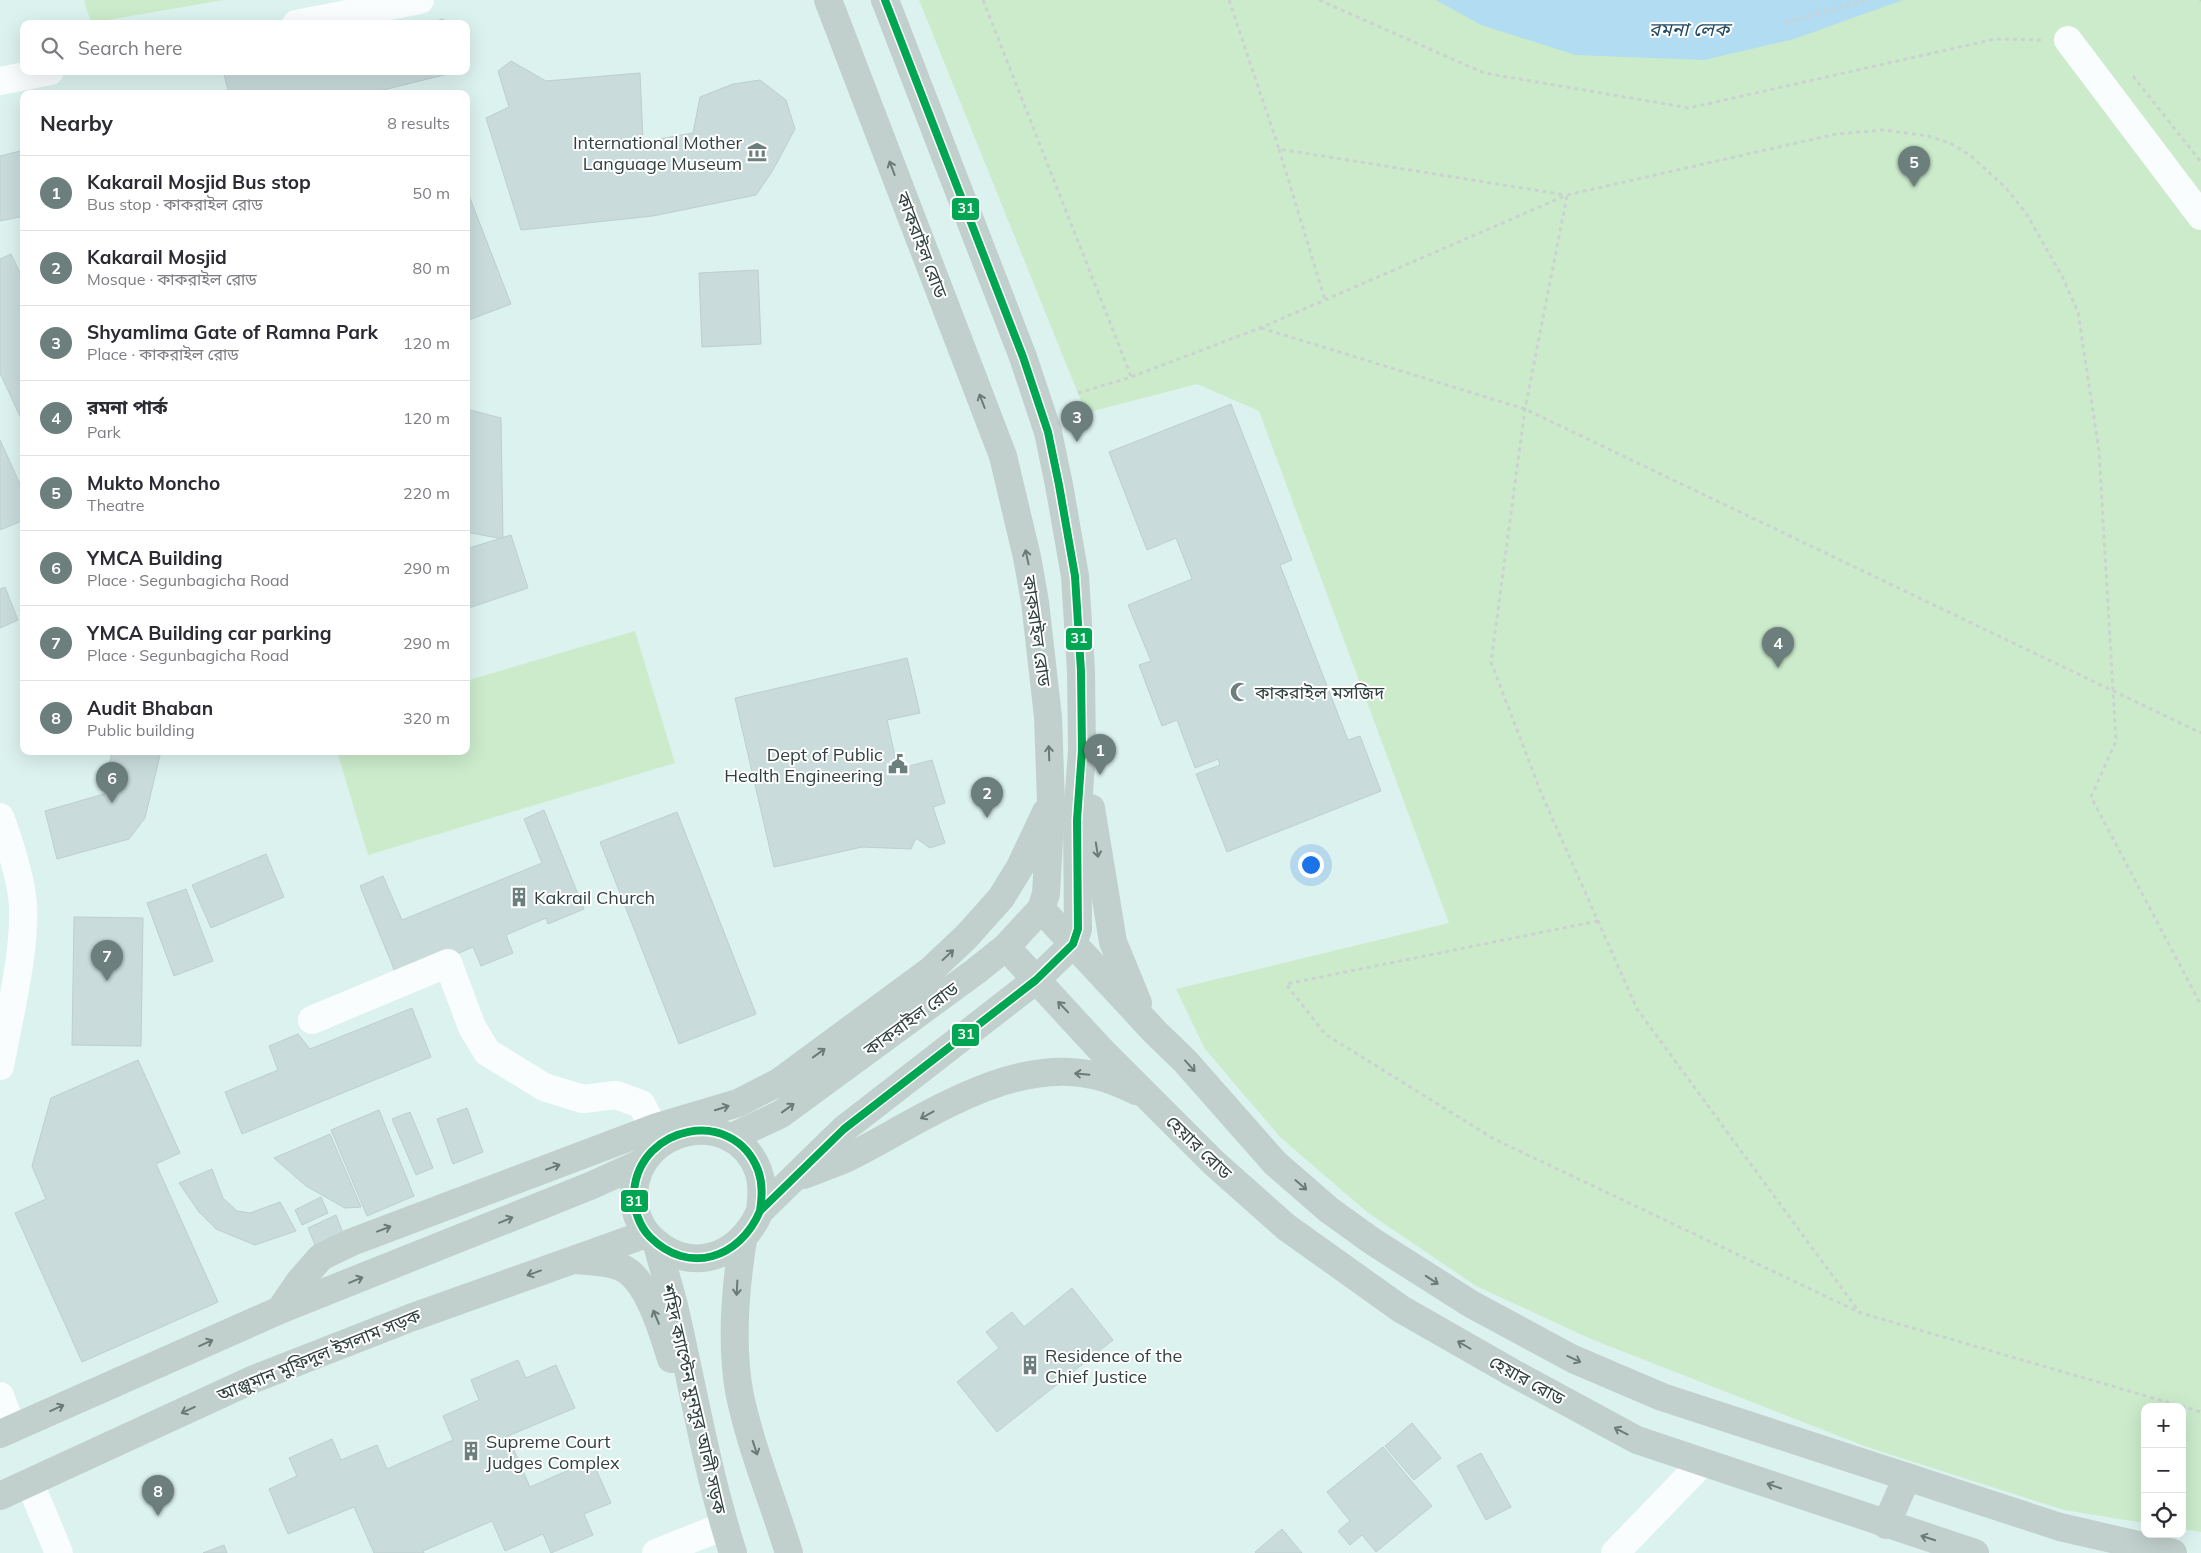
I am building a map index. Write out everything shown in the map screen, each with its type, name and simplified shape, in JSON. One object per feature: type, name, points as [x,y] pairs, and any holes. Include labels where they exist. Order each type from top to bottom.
[{"type":"main road","name":"কাকরাইল রোড","points":[[720,1135],[781,1114],[976,971],[1006,946],[1041,909],[1046,894],[1048,875],[1051,802],[1048,716],[1027,557],[1003,456],[828,0]]},
{"type":"main road","name":"কাকরাইল রোড","points":[[886,0],[1023,357],[1048,432],[1059,485],[1075,576],[1081,671],[1082,750],[1076,820],[1079,912],[1078,929],[1073,944]]},
{"type":"main road","points":[[1082,750],[1113,942],[1139,1005],[1155,1032]]},
{"type":"main road","points":[[280,1310],[299,1282],[321,1257],[352,1242],[666,1124],[738,1103],[780,1082],[931,970],[966,937],[1001,898],[1020,867],[1051,802]]},
{"type":"main road","points":[[1041,909],[1155,1032],[1185,1061],[1275,1162],[1330,1210],[1372,1241],[1471,1304],[1573,1359],[1662,1397],[2060,1527],[2173,1553]]},
{"type":"main road","points":[[760,1211],[844,1129],[1036,980],[1073,944]]},
{"type":"main road","name":"হেয়ার রোড","points":[[1006,946],[1144,1094],[1214,1163],[1286,1226],[1401,1309],[1512,1373],[1637,1440],[1974,1553]]},
{"type":"main road","points":[[791,1180],[842,1160],[942,1107],[991,1084],[1040,1074],[1067,1072],[1092,1075],[1144,1094]]},
{"type":"main road","points":[[666,1124],[720,1135],[746,1152],[758,1170],[762,1190],[760,1211],[754,1227],[743,1240],[728,1251],[710,1257],[692,1258],[674,1254],[652,1239],[638,1217],[634,1199],[635,1181],[641,1163],[654,1148],[671,1136],[690,1130],[720,1135]]},
{"type":"main road","points":[[6,1431],[280,1310],[590,1186],[641,1163]]},
{"type":"main road","name":"আঞ্জুমান মুফিদুল ইসলাম সড়ক","points":[[0,1496],[254,1379],[410,1318],[570,1260],[652,1239]]},
{"type":"main road","name":"শহিদ ক্যাপ্টেন মুনসুর আলী সড়ক","points":[[652,1239],[676,1314],[695,1409],[724,1526],[733,1553]]},
{"type":"main road","points":[[743,1240],[736,1283],[735,1351],[740,1395],[789,1553]]},
{"type":"main road","points":[[570,1260],[613,1265],[628,1272],[649,1300],[664,1336],[675,1373],[695,1409]]},
{"type":"main road","points":[[1886,1524],[1907,1478]]},
{"type":"street","points":[[317,20],[420,0]]},
{"type":"street","points":[[2068,40],[2201,216]]},
{"type":"street","points":[[0,81],[30,75]]},
{"type":"street","points":[[0,817],[22,894],[23,924],[20,956],[0,1066]]},
{"type":"street","points":[[312,1020],[448,964],[472,1027],[487,1052],[544,1087],[583,1099],[616,1095],[641,1104],[666,1124]]},
{"type":"street","points":[[0,1396],[6,1431]]},
{"type":"street","points":[[1615,1553],[1703,1462]]},
{"type":"street","points":[[30,1483],[59,1553]]},
{"type":"street","points":[[656,1553],[724,1526]]},
{"type":"path","points":[[983,0],[1131,377]]},
{"type":"path","points":[[1229,0],[1279,149],[1325,300]]},
{"type":"path","points":[[1319,0],[1484,73],[1689,108],[1995,39],[2068,40]]},
{"type":"path","points":[[1785,23],[1865,0]]},
{"type":"path","points":[[2129,71],[2201,162]]},
{"type":"path","points":[[1078,393],[1131,377],[1260,328],[1567,195],[1836,134],[1884,130],[1928,136],[1950,144],[1971,156],[2005,187],[2026,213],[2062,276],[2078,312],[2099,450],[2116,742],[2092,798],[2201,1005]]},
{"type":"path","points":[[1279,149],[1567,195]]},
{"type":"path","points":[[1567,195],[1525,409],[1491,662],[1542,794],[1637,1009],[1861,1313]]},
{"type":"path","points":[[1260,328],[1525,409],[2201,732]]},
{"type":"path","points":[[1598,921],[1286,984],[1325,1034],[1494,1140],[1861,1313],[2201,1412]]},
{"type":"green space","points":[[84,0],[223,0],[108,20],[90,20]]},
{"type":"green space","points":[[919,0],[2201,0],[2201,1532],[2186,1530],[2186,1403],[2141,1403],[2141,1522],[2064,1510],[1867,1447],[1591,1339],[1476,1286],[1367,1212],[1280,1137],[1205,1049],[1176,989],[1449,923],[1259,411],[1197,384],[1086,413]]},
{"type":"green space","points":[[635,631],[675,763],[368,855],[338,755],[470,755],[470,680]]},
{"type":"water","name":"রমনা লেক","points":[[1436,0],[1903,0],[1794,39],[1704,60],[1576,55],[1481,25]]},
{"type":"building","points":[[511,61],[546,81],[640,73],[643,142],[693,133],[700,97],[733,84],[760,80],[786,100],[795,129],[773,170],[756,195],[653,216],[521,230],[486,118],[509,107],[498,71]]},
{"type":"building","points":[[224,75],[444,75],[383,90],[228,90]]},
{"type":"building","points":[[20,151],[20,217],[0,221],[0,156]]},
{"type":"building","points":[[470,198],[511,304],[470,319]]},
{"type":"building","points":[[11,254],[20,273],[20,416],[0,373],[0,259]]},
{"type":"building","points":[[758,270],[761,344],[702,347],[699,273]]},
{"type":"building","name":"কাকরাইল মসজিদ","points":[[1231,404],[1292,560],[1280,565],[1348,740],[1360,736],[1381,791],[1227,852],[1196,774],[1220,765],[1218,759],[1195,768],[1177,720],[1162,726],[1139,665],[1151,661],[1128,605],[1192,579],[1176,538],[1147,550],[1109,452]]},
{"type":"building","points":[[470,410],[501,418],[503,539],[470,533]]},
{"type":"building","points":[[0,440],[20,484],[20,522],[0,530]]},
{"type":"building","points":[[511,535],[528,588],[470,608],[470,548]]},
{"type":"building","points":[[5,587],[18,620],[0,628],[0,589]]},
{"type":"building","points":[[907,658],[920,713],[887,720],[898,769],[932,760],[945,803],[933,807],[945,843],[930,848],[916,838],[911,849],[862,847],[774,867],[735,698]]},
{"type":"building","points":[[111,755],[160,755],[145,818],[129,839],[57,859],[45,811],[104,794]]},
{"type":"building","name":"Kakrail Church","points":[[544,810],[584,909],[548,924],[546,918],[506,935],[513,953],[481,966],[473,947],[422,969],[400,984],[360,886],[383,876],[402,920],[542,863],[524,819]]},
{"type":"building","points":[[677,812],[756,1014],[679,1044],[600,842]]},
{"type":"building","points":[[266,854],[284,897],[211,928],[192,885]]},
{"type":"building","points":[[186,889],[213,961],[174,976],[147,903]]},
{"type":"building","points":[[74,917],[143,918],[141,1046],[72,1045]]},
{"type":"building","points":[[412,1008],[431,1057],[242,1134],[225,1092],[278,1070],[269,1046],[298,1034],[310,1049]]},
{"type":"building","points":[[138,1060],[180,1153],[156,1164],[218,1302],[82,1362],[15,1213],[46,1199],[32,1166],[51,1098]]},
{"type":"building","points":[[467,1108],[483,1152],[453,1164],[437,1119]]},
{"type":"building","points":[[379,1110],[414,1196],[367,1216],[331,1130]]},
{"type":"building","points":[[410,1112],[433,1168],[416,1175],[392,1119]]},
{"type":"building","points":[[330,1134],[361,1207],[345,1208],[306,1186],[274,1158]]},
{"type":"building","points":[[212,1169],[223,1198],[237,1211],[250,1213],[280,1202],[296,1231],[255,1245],[216,1229],[199,1212],[179,1183]]},
{"type":"building","points":[[321,1197],[328,1213],[302,1225],[295,1210]]},
{"type":"building","points":[[336,1215],[343,1233],[315,1245],[308,1228]]},
{"type":"building","name":"Residence of the Chief Justice","points":[[1072,1288],[1113,1340],[997,1432],[957,1382],[999,1348],[986,1332],[1012,1312],[1024,1327]]},
{"type":"building","name":"Supreme Court Judges Complex","points":[[518,1360],[526,1378],[556,1365],[575,1408],[508,1436],[530,1487],[592,1460],[611,1503],[584,1514],[593,1535],[551,1553],[543,1534],[505,1551],[492,1521],[423,1551],[424,1553],[374,1553],[354,1507],[288,1534],[269,1489],[297,1476],[289,1458],[332,1439],[341,1460],[377,1445],[387,1469],[453,1440],[443,1416],[479,1400],[471,1380]]},
{"type":"building","points":[[1412,1423],[1441,1458],[1414,1480],[1385,1446]]},
{"type":"building","points":[[1383,1447],[1432,1506],[1376,1552],[1362,1535],[1350,1545],[1338,1531],[1350,1521],[1327,1492]]},
{"type":"building","points":[[1481,1453],[1511,1507],[1486,1520],[1457,1466]]},
{"type":"building","points":[[1282,1529],[1302,1553],[1255,1552]]},
{"type":"building","points":[[224,1545],[227,1553],[203,1553]]},
{"type":"transit line","name":"31","points":[[760,1211],[762,1190],[760,1175],[746,1150],[729,1137],[709,1131],[688,1132],[669,1139],[652,1151],[640,1169],[634,1192],[636,1210],[643,1228],[650,1237],[665,1249],[681,1256],[697,1258],[712,1256],[727,1250],[740,1240],[751,1227],[760,1211],[844,1129],[1036,980],[1073,944],[1078,929],[1077,820],[1082,750],[1081,671],[1075,576],[1048,432],[1023,357],[885,0]]},
{"type":"place","name":"International Mother Language Museum","points":[[757,152]]},
{"type":"place","name":"Mukto Moncho","points":[[1914,187]]},
{"type":"place","name":"Shyamlima Gate of Ramna Park","points":[[1077,442]]},
{"type":"place","name":"রমনা পার্ক","points":[[1778,668]]},
{"type":"place","name":"কাকরাইল মসজিদ","points":[[1240,692]]},
{"type":"place","name":"Dept of Public Health Engineering","points":[[898,764]]},
{"type":"place","name":"Kakarail Mosjid Bus stop","points":[[1100,775]]},
{"type":"place","name":"YMCA Building","points":[[112,803]]},
{"type":"place","name":"Kakarail Mosjid","points":[[987,818]]},
{"type":"place","name":"Kakrail Church","points":[[519,897]]},
{"type":"place","name":"YMCA Building car parking","points":[[107,981]]},
{"type":"place","name":"Residence of the Chief Justice","points":[[1030,1365]]},
{"type":"place","name":"Supreme Court Judges Complex","points":[[471,1451]]},
{"type":"place","name":"Audit Bhaban","points":[[158,1516]]}]
